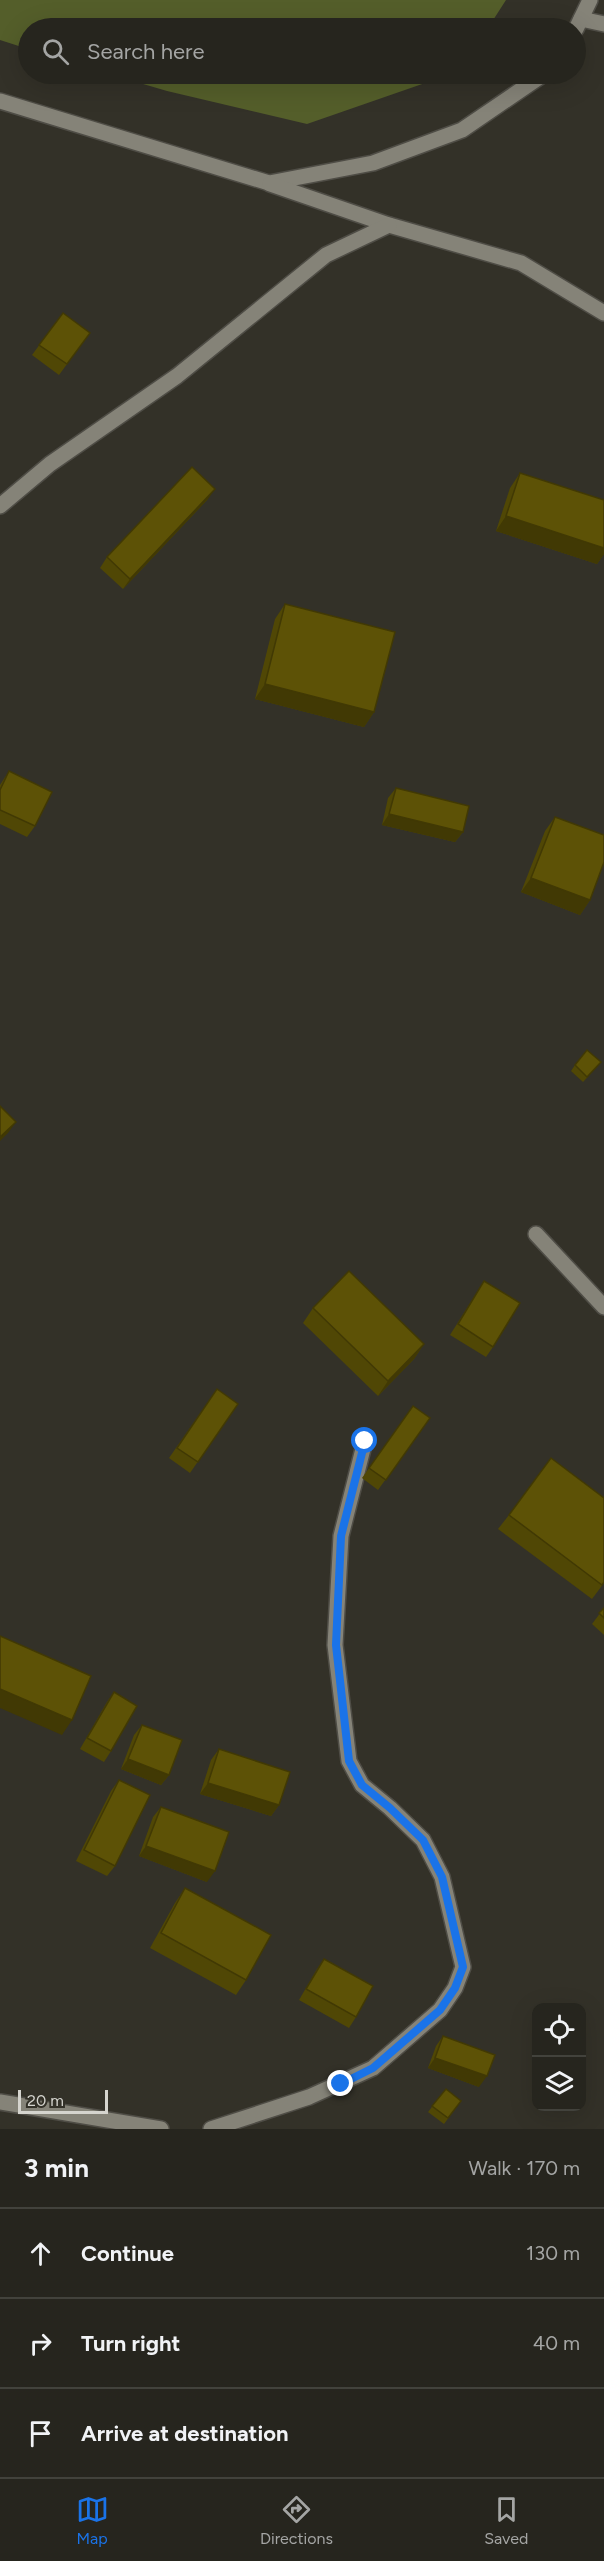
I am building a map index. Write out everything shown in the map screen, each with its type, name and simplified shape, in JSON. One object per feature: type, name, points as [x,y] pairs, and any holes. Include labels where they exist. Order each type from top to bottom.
[{"type":"street","points":[[581,18],[590,0]]},
{"type":"street","points":[[586,24],[604,24]]},
{"type":"street","points":[[269,183],[373,163],[462,130],[529,84]]},
{"type":"street","points":[[0,100],[269,183],[389,225],[520,263],[604,313]]},
{"type":"street","points":[[0,506],[50,464],[177,376],[326,255],[389,225]]},
{"type":"street","points":[[536,1234],[604,1307]]},
{"type":"street","points":[[211,2129],[309,2097],[373,2068],[440,2010],[455,1988],[463,1967],[442,1877],[423,1840],[362,1785],[349,1761],[336,1645],[340,1547],[365,1441]]},
{"type":"street","points":[[0,2102],[161,2129]]},
{"type":"green space","points":[[0,0],[506,0],[494,18],[18,18],[18,46],[0,40]]},
{"type":"green space","points":[[143,84],[422,84],[307,124]]},
{"type":"building","points":[[63,313],[90,333],[67,364],[39,345]]},
{"type":"building","points":[[192,467],[215,489],[130,579],[107,557]]},
{"type":"building","points":[[520,473],[604,500],[604,548],[506,516]]},
{"type":"building","points":[[285,604],[395,632],[374,712],[265,684]]},
{"type":"building","points":[[9,771],[52,792],[35,826],[0,810],[0,790]]},
{"type":"building","points":[[396,788],[469,806],[463,832],[389,814]]},
{"type":"building","points":[[555,817],[604,835],[604,862],[590,900],[531,878]]},
{"type":"building","points":[[587,1050],[601,1062],[587,1077],[575,1065]]},
{"type":"building","points":[[0,1106],[16,1122],[0,1137]]},
{"type":"building","points":[[349,1271],[424,1344],[388,1381],[313,1308]]},
{"type":"building","points":[[484,1281],[520,1303],[493,1347],[458,1324]]},
{"type":"building","points":[[217,1389],[238,1404],[198,1462],[177,1448]]},
{"type":"building","points":[[413,1406],[430,1418],[386,1480],[369,1468]]},
{"type":"building","points":[[551,1458],[604,1498],[604,1582],[602,1585],[509,1515]]},
{"type":"building","points":[[604,1608],[604,1618],[599,1613]]},
{"type":"building","points":[[0,1636],[91,1676],[72,1720],[0,1689]]},
{"type":"building","points":[[114,1692],[137,1706],[111,1751],[87,1738]]},
{"type":"building","points":[[142,1725],[182,1740],[169,1775],[128,1759]]},
{"type":"building","points":[[219,1749],[290,1772],[279,1805],[208,1783]]},
{"type":"building","points":[[119,1780],[150,1795],[115,1866],[84,1850]]},
{"type":"building","points":[[161,1807],[229,1832],[215,1871],[146,1846]]},
{"type":"building","points":[[185,1888],[271,1935],[246,1980],[161,1933]]},
{"type":"building","points":[[324,1959],[373,1986],[356,2017],[306,1989]]},
{"type":"building","points":[[443,2036],[495,2055],[487,2076],[435,2058]]},
{"type":"building","points":[[446,2089],[461,2101],[448,2118],[432,2106]]},
{"type":"route","points":[[341,2084],[373,2068],[440,2010],[455,1988],[463,1967],[442,1877],[423,1840],[362,1785],[349,1761],[336,1645],[341,1536],[365,1441]]}]
